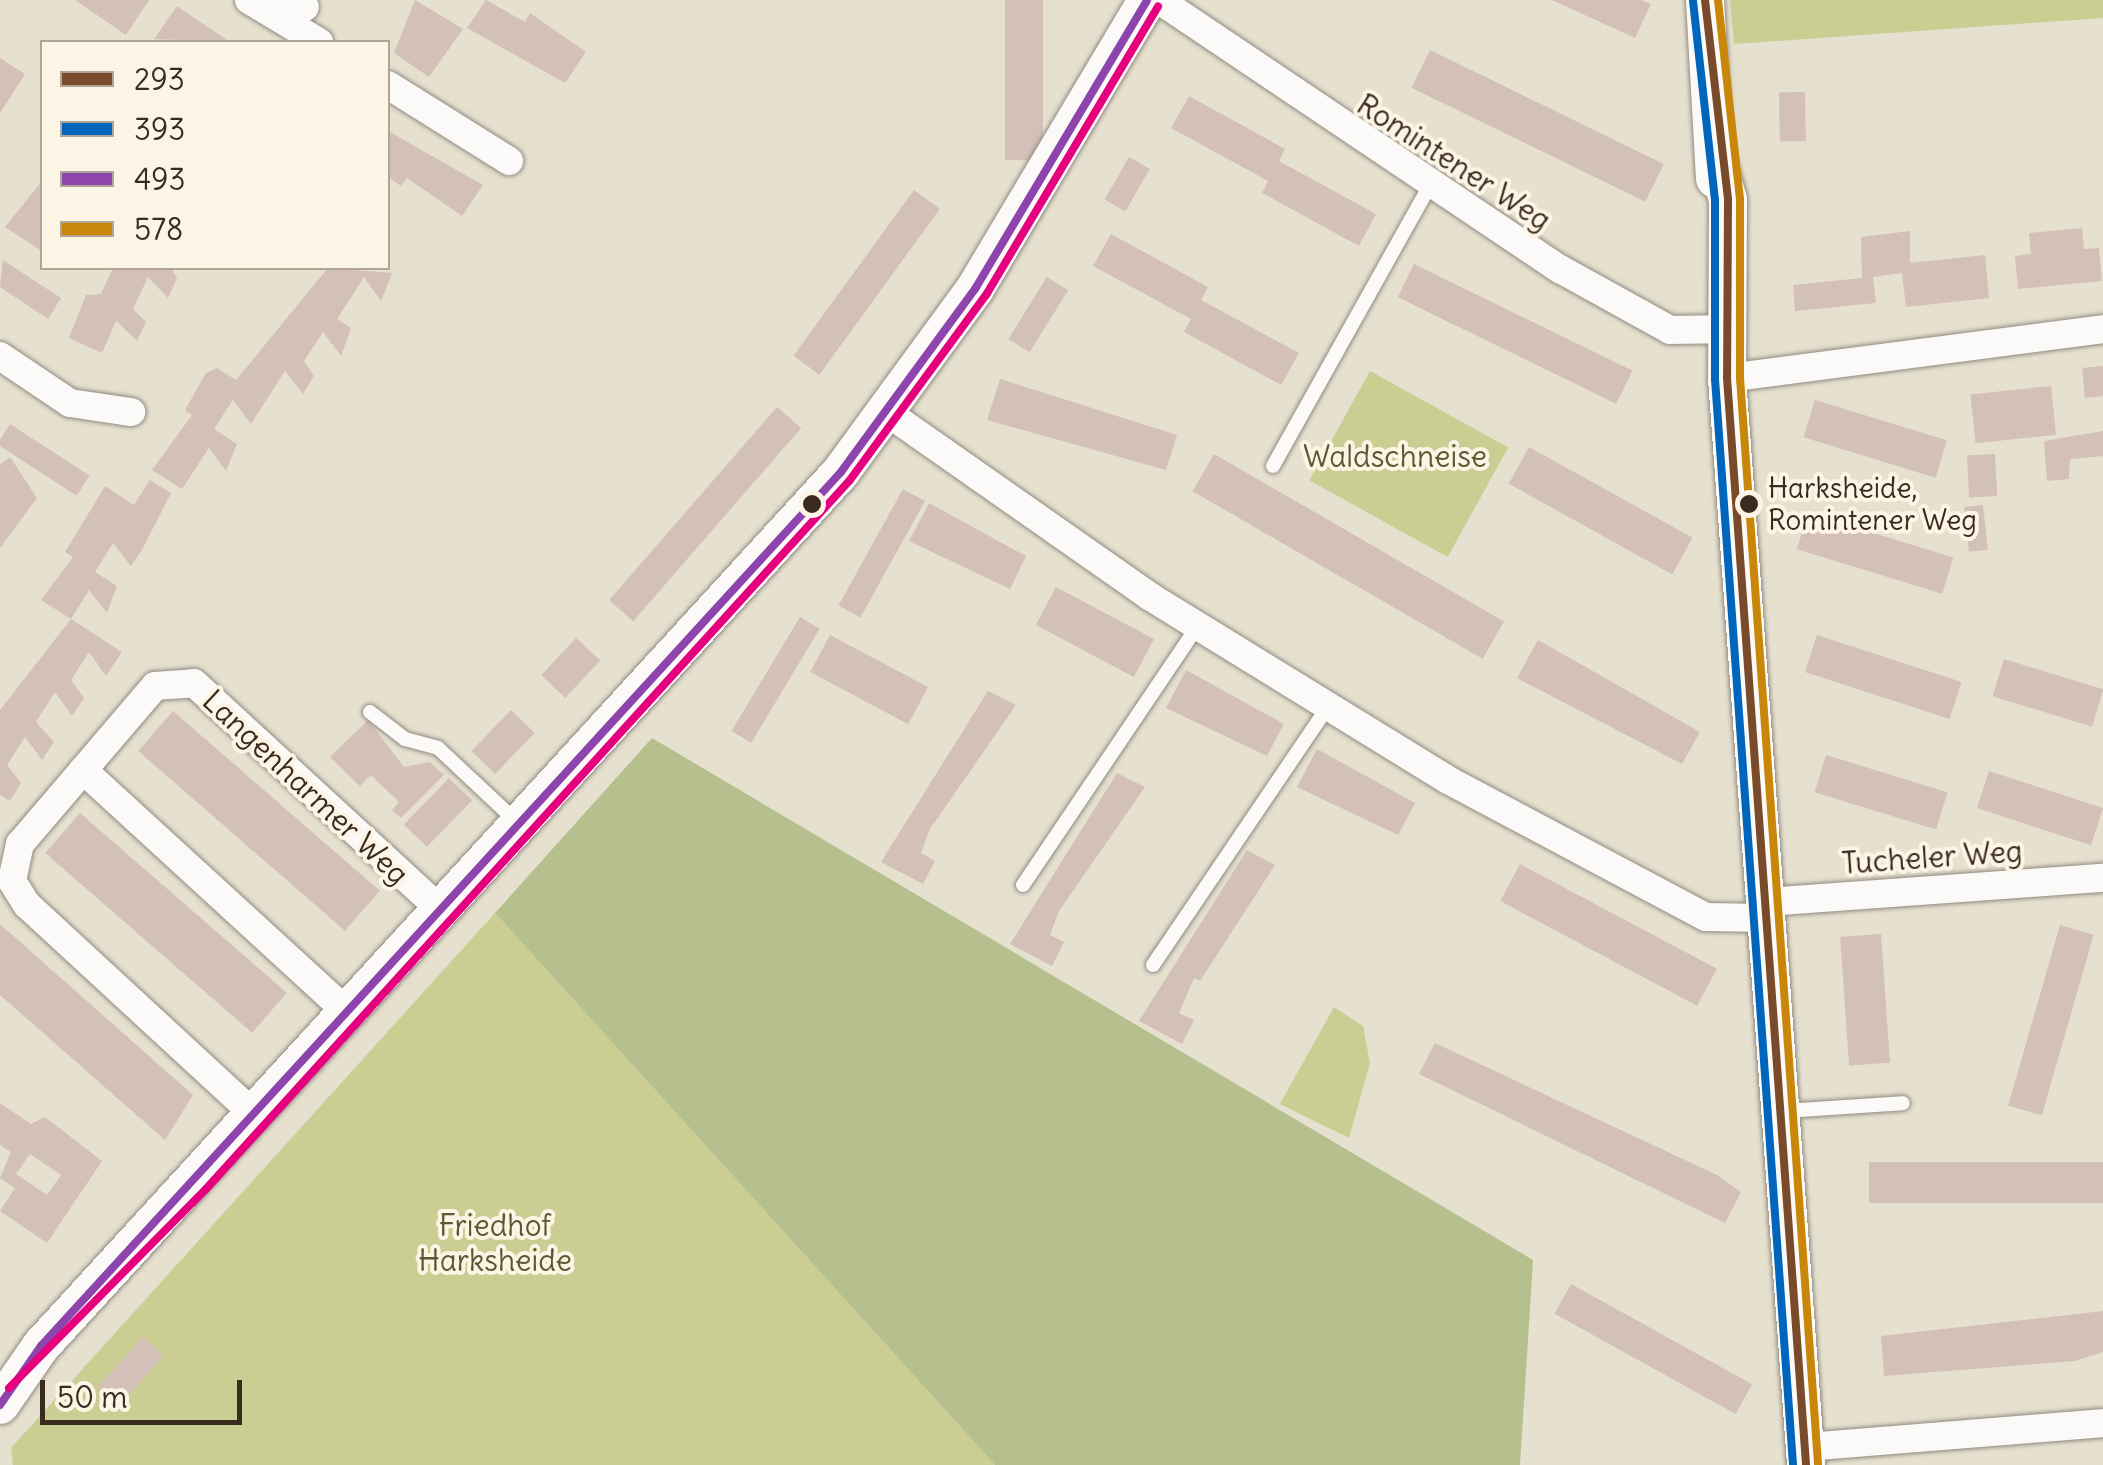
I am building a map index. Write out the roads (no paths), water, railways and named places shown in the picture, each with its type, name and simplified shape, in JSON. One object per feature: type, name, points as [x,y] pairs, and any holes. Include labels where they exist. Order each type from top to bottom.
[{"type":"main road","points":[[0,1405],[42,1346],[521,826],[888,413],[990,265],[1146,0]]},
{"type":"main road","points":[[1705,0],[1716,157],[1728,200],[1726,349],[1806,1456]]},
{"type":"main road","points":[[0,1379],[42,1346]]},
{"type":"street","name":"Romintener Weg","points":[[1159,0],[1428,188],[1670,330],[1726,349],[2103,329]]},
{"type":"street","points":[[252,1],[305,7]]},
{"type":"street","points":[[252,1],[315,40]]},
{"type":"street","points":[[390,87],[509,161]]},
{"type":"street","points":[[0,356],[70,402],[132,412]]},
{"type":"street","points":[[888,413],[1197,627],[1326,708],[1706,917],[1767,910]]},
{"type":"street","name":"Langenharmer Weg","points":[[256,1116],[18,894],[17,848],[158,683],[188,680],[443,912]]},
{"type":"street","points":[[83,770],[350,1014]]},
{"type":"street","name":"Tucheler Weg","points":[[1767,910],[2103,878]]},
{"type":"street","points":[[1806,1456],[2103,1423]]},
{"type":"lane","points":[[1273,466],[1428,188]]},
{"type":"lane","points":[[1023,885],[1197,627]]},
{"type":"lane","points":[[1153,966],[1326,708]]},
{"type":"lane","points":[[370,712],[405,740],[438,748],[521,826]]},
{"type":"lane","points":[[1783,1110],[1903,1103]]},
{"type":"place","name":"Harksheide, Romintener Weg","points":[[1749,504]]},
{"type":"park label","name":"Waldschneise","points":[[1395,456]]},
{"type":"park label","name":"Friedhof Harksheide","points":[[495,1242]]}]
